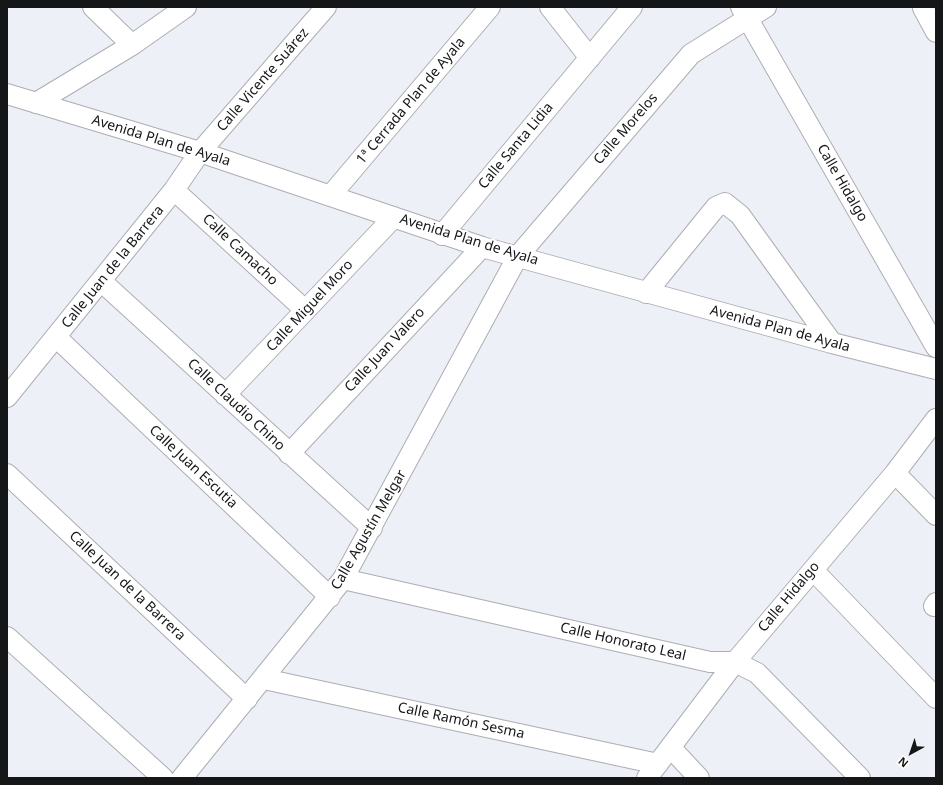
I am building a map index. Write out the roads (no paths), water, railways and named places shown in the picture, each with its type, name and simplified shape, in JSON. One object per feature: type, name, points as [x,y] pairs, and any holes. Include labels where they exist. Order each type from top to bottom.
[{"type":"street","points":[[93,7],[132,45]]},
{"type":"street","points":[[36,103],[132,45],[186,7]]},
{"type":"street","name":"Calle Vicente Suárez","points":[[200,152],[326,7]]},
{"type":"street","name":"1ª Cerrada Plan de Ayala","points":[[331,195],[490,7]]},
{"type":"street","points":[[550,7],[590,58]]},
{"type":"street","name":"Calle Santa Lidia","points":[[442,235],[632,7]]},
{"type":"street","name":"Calle Morelos","points":[[518,256],[690,54],[745,12],[766,7]]},
{"type":"street","points":[[923,8],[936,32]]},
{"type":"street","name":"Calle Hidalgo","points":[[745,12],[936,347]]},
{"type":"street","name":"Avenida Plan de Ayala","points":[[9,98],[36,103],[200,152],[331,195],[442,235],[482,247],[832,343],[936,369]]},
{"type":"street","name":"Calle Juan de la Barrera","points":[[7,397],[174,190],[200,152]]},
{"type":"street","name":"Calle Camacho","points":[[174,190],[305,310]]},
{"type":"street","points":[[646,293],[716,207],[725,203],[740,215],[832,343]]},
{"type":"street","name":"Calle Miguel Moro","points":[[225,395],[394,217]]},
{"type":"street","name":"Calle Juan Valero","points":[[289,454],[482,247]]},
{"type":"street","name":"Calle Agustín Melgar","points":[[182,778],[344,579],[518,256]]},
{"type":"street","name":"Calle Claudio Chino","points":[[101,281],[289,454],[372,528]]},
{"type":"street","name":"Calle Juan Escutia","points":[[56,337],[330,597]]},
{"type":"street","name":"Calle Hidalgo","points":[[652,771],[671,748],[734,662],[933,429]]},
{"type":"street","points":[[895,473],[936,515]]},
{"type":"street","name":"Calle Juan de la Barrera","points":[[7,474],[247,698]]},
{"type":"street","points":[[813,570],[936,698]]},
{"type":"street","name":"Calle Honorato Leal","points":[[344,579],[710,662],[734,662],[757,673],[860,778]]},
{"type":"street","points":[[7,637],[163,778]]},
{"type":"street","name":"Calle Ramón Sesma","points":[[264,679],[652,771]]},
{"type":"street","points":[[671,748],[699,778]]}]
